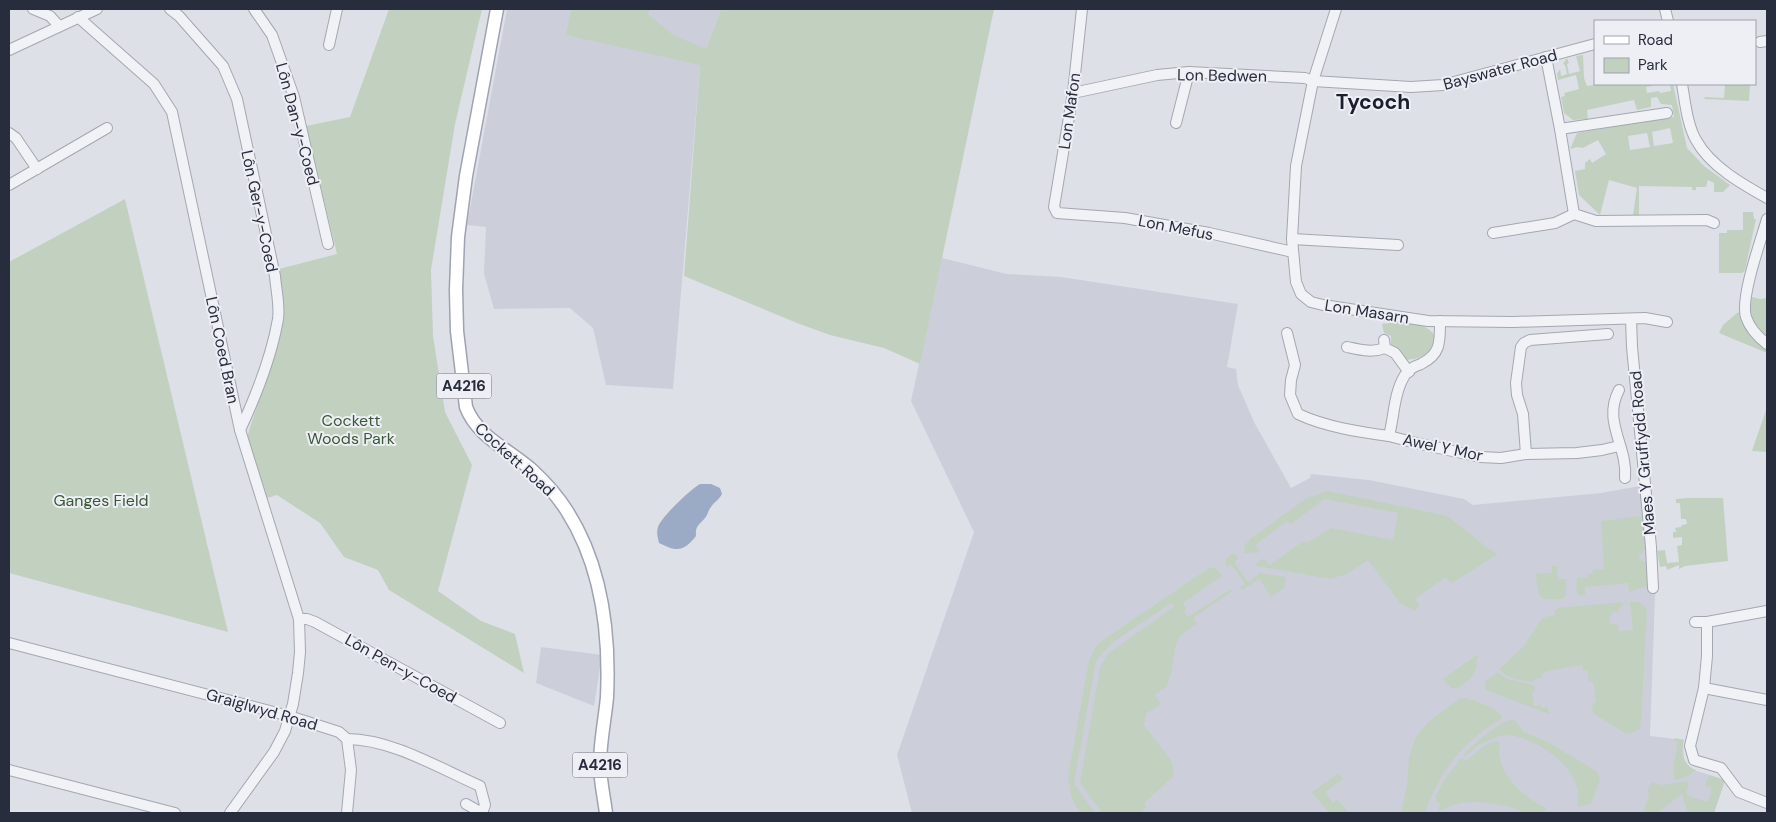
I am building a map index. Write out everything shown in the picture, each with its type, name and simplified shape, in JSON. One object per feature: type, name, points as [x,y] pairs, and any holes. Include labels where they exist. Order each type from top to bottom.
[{"type":"main road","name":"Cockett Road","points":[[497,9],[466,176],[458,237],[457,331],[466,406],[469,415],[478,428],[532,471],[560,501],[578,530],[593,566],[604,614],[608,648],[607,697],[600,765],[606,813]]},
{"type":"street","points":[[33,9],[50,16],[59,26]]},
{"type":"street","points":[[9,50],[97,9]]},
{"type":"street","name":"Lôn Ger-y-Coed","points":[[170,9],[179,16],[223,66],[237,99],[274,276],[278,301],[276,324],[253,402],[240,430]]},
{"type":"street","name":"Lôn Dan-y-Coed","points":[[254,9],[272,35],[294,97],[328,244]]},
{"type":"street","points":[[328,45],[337,9]]},
{"type":"street","name":"Lon Mafon","points":[[1057,213],[1054,207],[1073,93],[1082,9]]},
{"type":"street","name":"Lon Masarn","points":[[1336,9],[1314,81],[1296,166],[1292,239],[1296,282],[1301,294],[1311,302],[1440,322],[1631,319],[1656,319],[1667,322]]},
{"type":"street","name":"Lôn Coed Bran","points":[[78,17],[154,84],[172,112],[240,430],[299,619],[300,652],[298,673],[285,731],[274,752],[230,813]]},
{"type":"street","name":"Bayswater Road","points":[[1314,81],[1411,87],[1443,85],[1594,44]]},
{"type":"street","points":[[1546,57],[1574,214]]},
{"type":"street","points":[[1176,123],[1189,72]]},
{"type":"street","name":"Lon Bedwen","points":[[1073,93],[1157,75],[1189,72],[1305,78],[1314,81]]},
{"type":"street","points":[[1682,85],[1694,139],[1704,153],[1748,187],[1767,198]]},
{"type":"street","points":[[1560,129],[1666,112]]},
{"type":"street","points":[[9,185],[107,128]]},
{"type":"street","points":[[9,133],[16,138],[37,169]]},
{"type":"street","name":"Lon Mefus","points":[[1057,213],[1125,218],[1209,233],[1293,252]]},
{"type":"street","points":[[1493,233],[1555,223],[1574,214],[1596,221],[1707,220],[1714,223]]},
{"type":"street","points":[[1767,219],[1753,269],[1745,310],[1751,328],[1767,344]]},
{"type":"street","points":[[1292,239],[1398,245]]},
{"type":"street","name":"Maes Y Gruffydd Road","points":[[1631,319],[1653,588]]},
{"type":"street","points":[[1347,347],[1368,352],[1378,351],[1385,344],[1409,372],[1414,366],[1431,359],[1438,347],[1440,322]]},
{"type":"street","name":"Awel Y Mor","points":[[1288,333],[1295,365],[1290,395],[1298,414],[1327,424],[1390,436],[1416,444],[1480,457],[1501,458],[1526,454],[1577,453],[1619,446]]},
{"type":"street","points":[[1526,454],[1523,414],[1517,396],[1516,383],[1521,347],[1530,340],[1608,334]]},
{"type":"street","name":"Awel Y Mor","points":[[1390,436],[1398,392],[1405,375],[1409,372]]},
{"type":"street","points":[[1619,390],[1613,410],[1614,426],[1626,467],[1624,478]]},
{"type":"street","points":[[1695,622],[1708,622],[1767,611]]},
{"type":"street","name":"Lôn Pen-y-Coed","points":[[299,619],[316,622],[500,722]]},
{"type":"street","points":[[1708,622],[1704,688],[1690,746],[1694,760],[1721,768],[1739,792],[1767,803]]},
{"type":"street","name":"Graiglwyd Road","points":[[9,642],[289,716],[339,732],[347,739],[361,739],[387,744],[480,786],[485,805],[482,813],[466,804]]},
{"type":"street","points":[[1704,688],[1767,700]]},
{"type":"street","points":[[347,739],[351,770],[347,813]]},
{"type":"street","points":[[9,770],[175,813]]},
{"type":"shaded area","points":[[507,9],[721,9],[700,65],[673,389],[606,385],[593,328],[570,308],[494,309],[484,274],[486,227],[467,225]]},
{"type":"shaded area","points":[[942,258],[1007,274],[1061,277],[1238,304],[1227,367],[1236,369],[1238,385],[1254,422],[1291,488],[1310,478],[1311,474],[1369,480],[1464,499],[1473,505],[1601,493],[1640,486],[1647,546],[1647,586],[1658,588],[1655,596],[1650,736],[1684,740],[1684,761],[1691,769],[1725,780],[1714,813],[912,813],[897,755],[974,532],[911,401]]},
{"type":"shaded area","points":[[541,647],[602,655],[594,706],[536,683]]},
{"type":"green space","name":"Cockett Woods Park","points":[[389,9],[482,9],[455,124],[431,270],[433,336],[445,412],[472,465],[438,591],[481,621],[515,634],[524,673],[389,590],[378,570],[344,557],[320,523],[277,495],[264,499],[247,437],[276,347],[284,311],[279,269],[337,254],[306,126],[350,117]]},
{"type":"green space","points":[[571,9],[650,9],[648,14],[673,35],[706,49],[721,9],[994,9],[920,364],[884,348],[830,335],[797,323],[684,276],[700,65],[566,35]]},
{"type":"green space","points":[[1583,55],[1584,78],[1587,86],[1652,85],[1646,87],[1647,93],[1659,91],[1660,93],[1671,91],[1670,85],[1673,85],[1687,148],[1704,166],[1730,185],[1723,192],[1714,192],[1714,183],[1708,180],[1706,187],[1696,187],[1696,190],[1692,190],[1692,187],[1639,186],[1639,215],[1633,215],[1637,188],[1609,180],[1600,215],[1579,195],[1575,171],[1585,169],[1585,163],[1590,159],[1592,163],[1606,154],[1598,140],[1583,148],[1570,149],[1577,133],[1674,117],[1672,105],[1661,104],[1657,97],[1651,98],[1651,107],[1637,110],[1634,100],[1587,110],[1588,119],[1573,120],[1564,113],[1561,97],[1565,96],[1564,93],[1579,89],[1576,75],[1558,80],[1557,74],[1560,69],[1561,76],[1567,74],[1563,64],[1567,58],[1569,74],[1580,71],[1576,56]],"holes":[[[1670,128],[1673,143],[1654,146],[1652,132]],[[1647,133],[1650,147],[1630,150],[1628,136]]]},
{"type":"green space","points":[[1725,85],[1750,85],[1749,101],[1704,99],[1705,97],[1724,98]]},
{"type":"green space","name":"Ganges Field","points":[[125,199],[228,632],[9,573],[9,262]]},
{"type":"green space","points":[[1743,212],[1753,212],[1754,219],[1756,219],[1745,270],[1742,273],[1719,273],[1719,233],[1727,233],[1727,230],[1743,230]]},
{"type":"green space","points":[[1752,297],[1767,298],[1767,339],[1758,329],[1751,316]]},
{"type":"green space","points":[[1740,312],[1746,328],[1767,349],[1767,353],[1719,333],[1723,325]]},
{"type":"green space","points":[[1397,322],[1417,324],[1430,330],[1434,334],[1434,341],[1430,351],[1422,357],[1403,360],[1404,355],[1391,344],[1391,336],[1384,333],[1382,324]]},
{"type":"green space","points":[[1766,410],[1767,452],[1752,451]]},
{"type":"green space","points":[[1328,491],[1448,516],[1497,554],[1454,582],[1450,583],[1446,577],[1415,599],[1419,604],[1418,608],[1414,611],[1400,603],[1368,560],[1347,574],[1330,579],[1257,566],[1256,564],[1264,558],[1270,565],[1303,541],[1307,543],[1331,528],[1393,540],[1398,513],[1324,499],[1291,524],[1287,521],[1255,545],[1260,552],[1244,553],[1245,545],[1251,538],[1307,498]]},
{"type":"green space","points":[[1723,498],[1728,561],[1685,566],[1679,569],[1679,565],[1667,570],[1666,566],[1660,567],[1657,551],[1665,550],[1667,563],[1679,562],[1677,546],[1682,545],[1682,537],[1673,538],[1673,532],[1676,532],[1675,528],[1687,524],[1686,519],[1681,519],[1680,503],[1676,503],[1676,499]]},
{"type":"green space","points":[[1641,516],[1647,546],[1639,554],[1640,559],[1647,563],[1647,586],[1629,592],[1628,583],[1585,587],[1585,595],[1577,593],[1577,578],[1587,577],[1587,574],[1593,573],[1593,570],[1604,569],[1601,521]]},
{"type":"green space","points":[[1232,554],[1239,558],[1234,562],[1248,582],[1260,573],[1286,577],[1284,588],[1271,597],[1259,579],[1242,590],[1240,588],[1245,584],[1231,564],[1226,567],[1226,558]]},
{"type":"green space","points":[[1552,566],[1557,566],[1558,579],[1566,579],[1566,596],[1562,599],[1543,599],[1539,594],[1535,574],[1552,573]]},
{"type":"green space","points":[[1209,568],[1216,568],[1222,576],[1183,603],[1186,609],[1184,612],[1188,617],[1231,589],[1232,591],[1193,618],[1197,624],[1181,635],[1176,644],[1171,674],[1166,687],[1155,695],[1161,704],[1146,714],[1144,725],[1172,762],[1174,776],[1144,803],[1146,807],[1142,811],[1144,813],[1102,813],[1080,783],[1100,667],[1109,653],[1175,606],[1171,603],[1113,642],[1098,658],[1074,783],[1095,813],[1080,813],[1072,799],[1068,777],[1089,660],[1097,645],[1103,640]]},
{"type":"green space","points":[[1622,602],[1624,605],[1619,608],[1619,611],[1612,612],[1612,615],[1609,616],[1610,624],[1618,624],[1619,631],[1633,630],[1630,602],[1640,603],[1647,611],[1641,719],[1640,728],[1637,731],[1626,734],[1593,713],[1592,704],[1596,702],[1593,682],[1589,682],[1587,670],[1583,671],[1582,665],[1544,672],[1542,678],[1535,679],[1532,682],[1510,677],[1499,669],[1523,647],[1541,620],[1555,615],[1555,610],[1558,608]]},
{"type":"green space","points":[[1478,654],[1474,675],[1457,689],[1451,688],[1443,679]]},
{"type":"green space","points":[[1498,672],[1507,679],[1534,685],[1535,691],[1532,692],[1534,706],[1548,707],[1549,714],[1486,690],[1485,682]]},
{"type":"green space","points":[[1460,698],[1490,707],[1502,716],[1501,719],[1475,737],[1454,759],[1437,784],[1425,813],[1401,813],[1407,786],[1409,757],[1415,739],[1427,723]]},
{"type":"green space","points":[[1514,719],[1524,732],[1548,742],[1598,772],[1600,779],[1591,804],[1577,807],[1578,794],[1575,781],[1568,770],[1546,750],[1520,738],[1508,735],[1503,737],[1501,735],[1477,746],[1465,757],[1463,755],[1494,728]]},
{"type":"green space","points":[[1675,738],[1684,740],[1682,749],[1685,762],[1696,770],[1684,778],[1674,780],[1674,763],[1678,742],[1674,741]]},
{"type":"green space","points":[[1496,741],[1500,742],[1499,753],[1506,773],[1520,791],[1547,808],[1543,813],[1526,813],[1500,805],[1472,802],[1454,805],[1438,813],[1440,804],[1436,802],[1435,798],[1444,780],[1461,758],[1466,761],[1485,745]]},
{"type":"green space","points":[[1339,773],[1343,779],[1325,792],[1333,803],[1337,799],[1349,813],[1329,813],[1312,792]]},
{"type":"green space","points":[[1709,775],[1725,780],[1714,813],[1688,813],[1682,794],[1657,813],[1643,813],[1650,793],[1647,793],[1651,782],[1663,785],[1689,781],[1686,795],[1708,802],[1712,788],[1705,786]]},
{"type":"water","points":[[700,484],[711,484],[720,488],[722,494],[698,526],[696,536],[687,545],[679,549],[659,543],[657,531],[665,516]]},
{"type":"district","name":"Tycoch","points":[[1373,102]]}]
